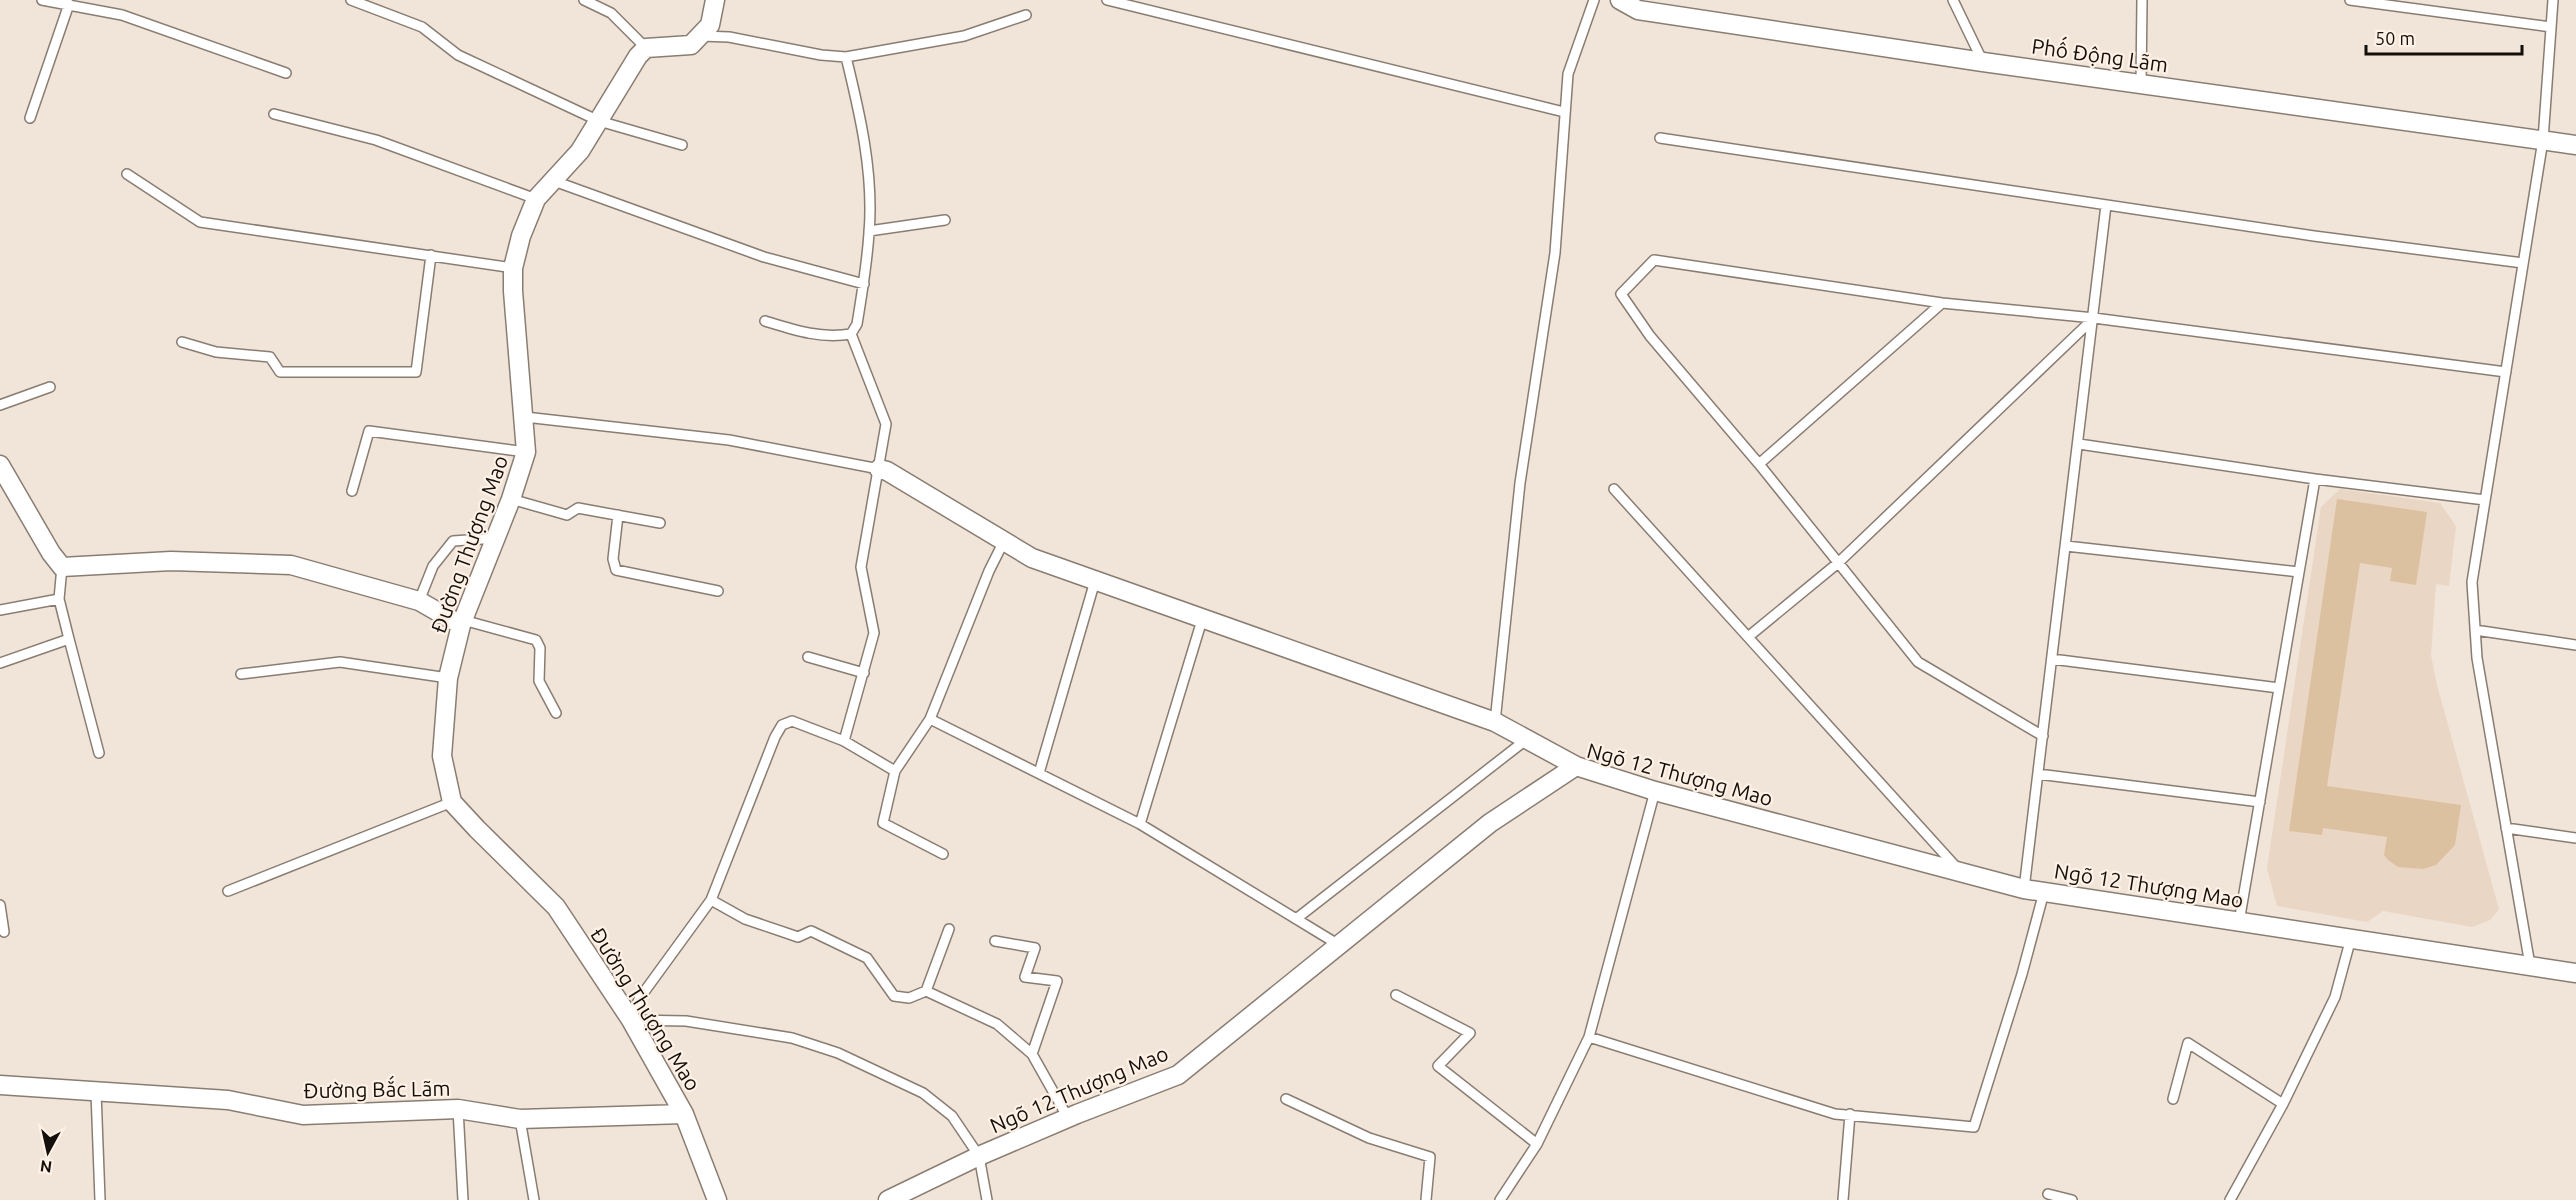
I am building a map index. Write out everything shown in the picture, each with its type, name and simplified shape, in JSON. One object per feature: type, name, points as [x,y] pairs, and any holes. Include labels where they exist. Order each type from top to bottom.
[{"type":"street","points":[[646,48],[691,45],[710,25],[715,0]]},
{"type":"street","name":"Phố Động Lãm","points":[[1620,0],[1983,62],[2576,145]]},
{"type":"street","name":"Đường Thượng Mao","points":[[646,48],[638,56],[580,151],[536,199],[524,226],[513,268],[526,452],[512,499],[462,623],[448,678],[442,756],[453,801],[477,830],[556,907],[632,1020],[684,1114],[717,1200]]},
{"type":"street","points":[[0,465],[51,553],[62,567],[171,561],[291,565],[419,601],[462,623]]},
{"type":"street","points":[[879,469],[887,471],[1032,558],[1495,722],[1576,766]]},
{"type":"street","name":"Ngõ 12 Thượng Mao","points":[[888,1200],[979,1156],[1178,1075],[1490,823],[1576,766],[1655,791],[2024,889],[2576,973]]},
{"type":"street","name":"Đường Bắc Lãm","points":[[0,1085],[228,1100],[303,1114],[458,1109],[520,1119],[684,1114]]},
{"type":"lane","points":[[42,0],[122,15],[286,73]]},
{"type":"lane","points":[[351,0],[422,27],[458,56],[600,121],[682,145]]},
{"type":"lane","points":[[584,0],[611,13],[646,48]]},
{"type":"lane","points":[[1107,0],[1564,112]]},
{"type":"lane","points":[[1495,722],[1520,483],[1556,253],[1568,74],[1594,0]]},
{"type":"lane","points":[[1953,0],[1983,62]]},
{"type":"lane","points":[[2141,84],[2142,0]]},
{"type":"lane","points":[[2350,0],[2415,4],[2551,27]]},
{"type":"lane","points":[[2530,965],[2477,658],[2472,582],[2543,140],[2553,0]]},
{"type":"lane","points":[[30,118],[69,4]]},
{"type":"lane","points":[[701,36],[729,37],[821,55],[846,57],[964,36],[1026,15]]},
{"type":"lane","points":[[846,57],[861,117],[868,174],[869,231],[864,284],[857,324],[851,334]]},
{"type":"lane","points":[[274,114],[376,140],[536,199]]},
{"type":"lane","points":[[1660,138],[2314,236],[2523,263]]},
{"type":"lane","points":[[127,174],[200,222],[513,268]]},
{"type":"lane","points":[[554,181],[764,257],[864,284]]},
{"type":"lane","points":[[2024,889],[2106,205]]},
{"type":"lane","points":[[869,231],[945,220]]},
{"type":"lane","points":[[182,342],[216,352],[270,357],[280,372],[416,372],[431,255]]},
{"type":"lane","points":[[2043,736],[1918,662],[1759,464],[1650,336],[1620,294],[1654,260],[1941,303],[2094,318],[2506,372]]},
{"type":"lane","points":[[1759,464],[1941,303]]},
{"type":"lane","points":[[1748,637],[1838,563],[2094,318]]},
{"type":"lane","points":[[765,321],[816,335],[832,337],[851,334]]},
{"type":"lane","points":[[844,741],[864,673],[873,624],[861,567],[879,469],[885,418],[851,334]]},
{"type":"lane","points":[[0,405],[50,387]]},
{"type":"lane","points":[[525,417],[729,440],[879,469]]},
{"type":"lane","points":[[352,491],[369,431],[526,452]]},
{"type":"lane","points":[[2079,444],[2315,479],[2485,500]]},
{"type":"lane","points":[[2239,921],[2315,479]]},
{"type":"lane","points":[[1614,489],[1960,872]]},
{"type":"lane","points":[[512,499],[567,515],[578,508],[660,523]]},
{"type":"lane","points":[[618,515],[613,559],[616,570],[718,591]]},
{"type":"lane","points":[[419,601],[433,566],[453,541],[496,537]]},
{"type":"lane","points":[[943,854],[883,824],[895,771],[930,719],[989,571],[1004,541]]},
{"type":"lane","points":[[2066,546],[2300,572]]},
{"type":"lane","points":[[62,567],[59,599],[99,753]]},
{"type":"lane","points":[[1039,773],[1095,581]]},
{"type":"lane","points":[[0,610],[59,599]]},
{"type":"lane","points":[[1140,824],[1202,620]]},
{"type":"lane","points":[[462,623],[536,640],[540,648],[539,681],[556,713]]},
{"type":"lane","points":[[2475,630],[2576,645]]},
{"type":"lane","points":[[0,663],[69,639]]},
{"type":"lane","points":[[808,657],[864,673]]},
{"type":"lane","points":[[2052,659],[2279,688]]},
{"type":"lane","points":[[241,674],[340,662],[448,678]]},
{"type":"lane","points":[[930,719],[1140,824],[1339,945]]},
{"type":"lane","points":[[895,771],[844,741],[792,721],[782,725],[775,737],[711,900],[639,999],[632,1020],[686,1021],[792,1038],[838,1053],[923,1093],[939,1103],[952,1116],[979,1156],[987,1200]]},
{"type":"lane","points":[[1296,919],[1527,739]]},
{"type":"lane","points":[[2038,774],[2260,802]]},
{"type":"lane","points":[[1500,1200],[1537,1144],[1589,1037],[1655,791]]},
{"type":"lane","points":[[228,891],[453,801]]},
{"type":"lane","points":[[2506,828],[2576,838]]},
{"type":"lane","points":[[1589,1037],[1835,1114],[1974,1127],[2022,974],[2044,892]]},
{"type":"lane","points":[[711,900],[745,919],[798,937],[811,931],[867,957],[894,996],[909,998],[926,991],[949,929]]},
{"type":"lane","points":[[0,905],[4,932]]},
{"type":"lane","points":[[2230,1200],[2283,1104],[2335,997],[2351,938]]},
{"type":"lane","points":[[995,940],[1035,948],[1025,977],[1057,981],[1032,1054]]},
{"type":"lane","points":[[926,991],[997,1024],[1032,1054],[1068,1118]]},
{"type":"lane","points":[[1396,995],[1470,1034],[1438,1066],[1537,1144]]},
{"type":"lane","points":[[2173,1099],[2188,1043],[2283,1104]]},
{"type":"lane","points":[[96,1092],[100,1200]]},
{"type":"lane","points":[[1286,1099],[1369,1138],[1430,1157],[1426,1200]]},
{"type":"lane","points":[[458,1109],[463,1200]]},
{"type":"lane","points":[[1844,1200],[1850,1114]]},
{"type":"lane","points":[[520,1119],[534,1200]]},
{"type":"lane","points":[[2048,1194],[2072,1200]]},
{"type":"shaded area","points":[[2340,489],[2440,503],[2456,526],[2449,586],[2436,584],[2431,655],[2437,685],[2499,909],[2490,920],[2472,927],[2383,911],[2367,922],[2277,906],[2267,868],[2321,507]]},
{"type":"building","points":[[2337,499],[2427,512],[2416,585],[2390,581],[2392,568],[2360,563],[2327,786],[2461,805],[2455,845],[2436,865],[2423,869],[2398,867],[2388,860],[2384,855],[2387,837],[2323,828],[2322,835],[2289,831]]}]
